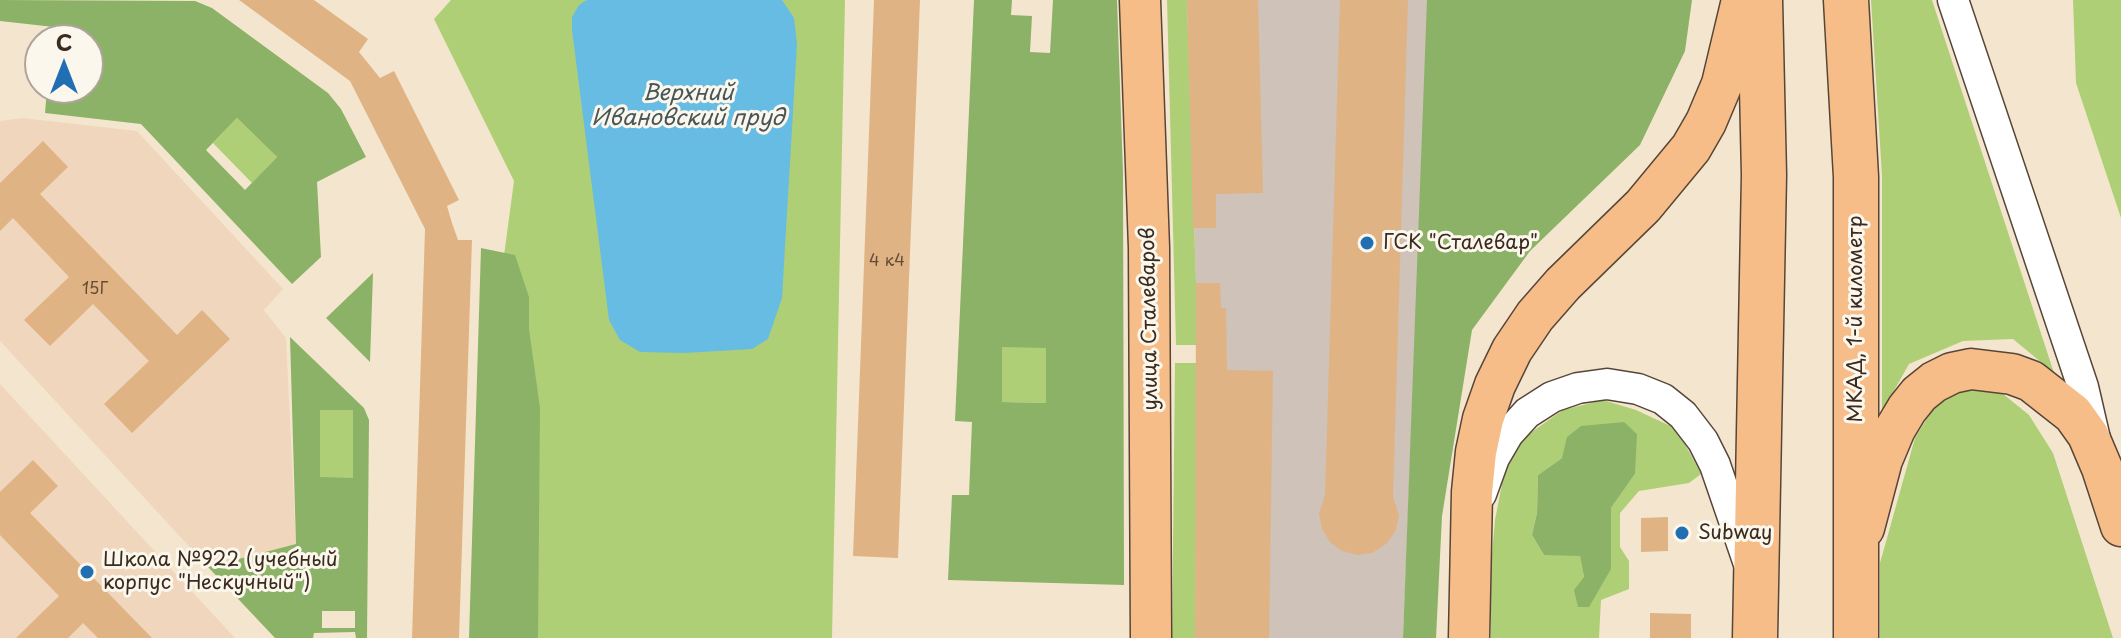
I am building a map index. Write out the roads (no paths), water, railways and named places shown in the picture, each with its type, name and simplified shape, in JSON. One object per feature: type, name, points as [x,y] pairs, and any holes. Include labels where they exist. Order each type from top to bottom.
[{"type":"highway","points":[[1755,638],[1764,175],[1760,0]]},
{"type":"highway","name":"МКАД, 1-й километр","points":[[1846,0],[1856,177],[1856,638]]},
{"type":"main road","name":"улица Сталеваров","points":[[1140,0],[1149,222],[1151,638]]},
{"type":"main road","points":[[1469,638],[1476,452],[1495,385],[1512,350],[1535,316],[1563,284],[1643,206],[1691,148],[1722,84],[1742,0]]},
{"type":"main road","points":[[1856,559],[1882,460],[1895,429],[1919,394],[1952,373],[1971,369],[2012,374],[2031,381],[2073,414],[2088,435],[2121,526]]},
{"type":"street","points":[[1953,0],[2083,387],[2102,468]]},
{"type":"street","points":[[1472,547],[1483,486],[1508,434],[1527,413],[1552,397],[1578,388],[1607,384],[1638,389],[1663,399],[1683,415],[1703,441],[1715,465],[1757,586]]},
{"type":"water","name":"Верхний Ивановский пруд","points":[[587,0],[782,0],[794,18],[797,44],[782,298],[768,339],[752,349],[640,352],[620,340],[609,320],[572,30],[572,17],[579,5]]},
{"type":"place","name":"ГСК \"Сталевар\"","points":[[1367,243]]},
{"type":"place","name":"Subway","points":[[1682,533]]},
{"type":"place","name":"Школа №922 (учебный корпус \"Нескучный\")","points":[[87,572]]}]
